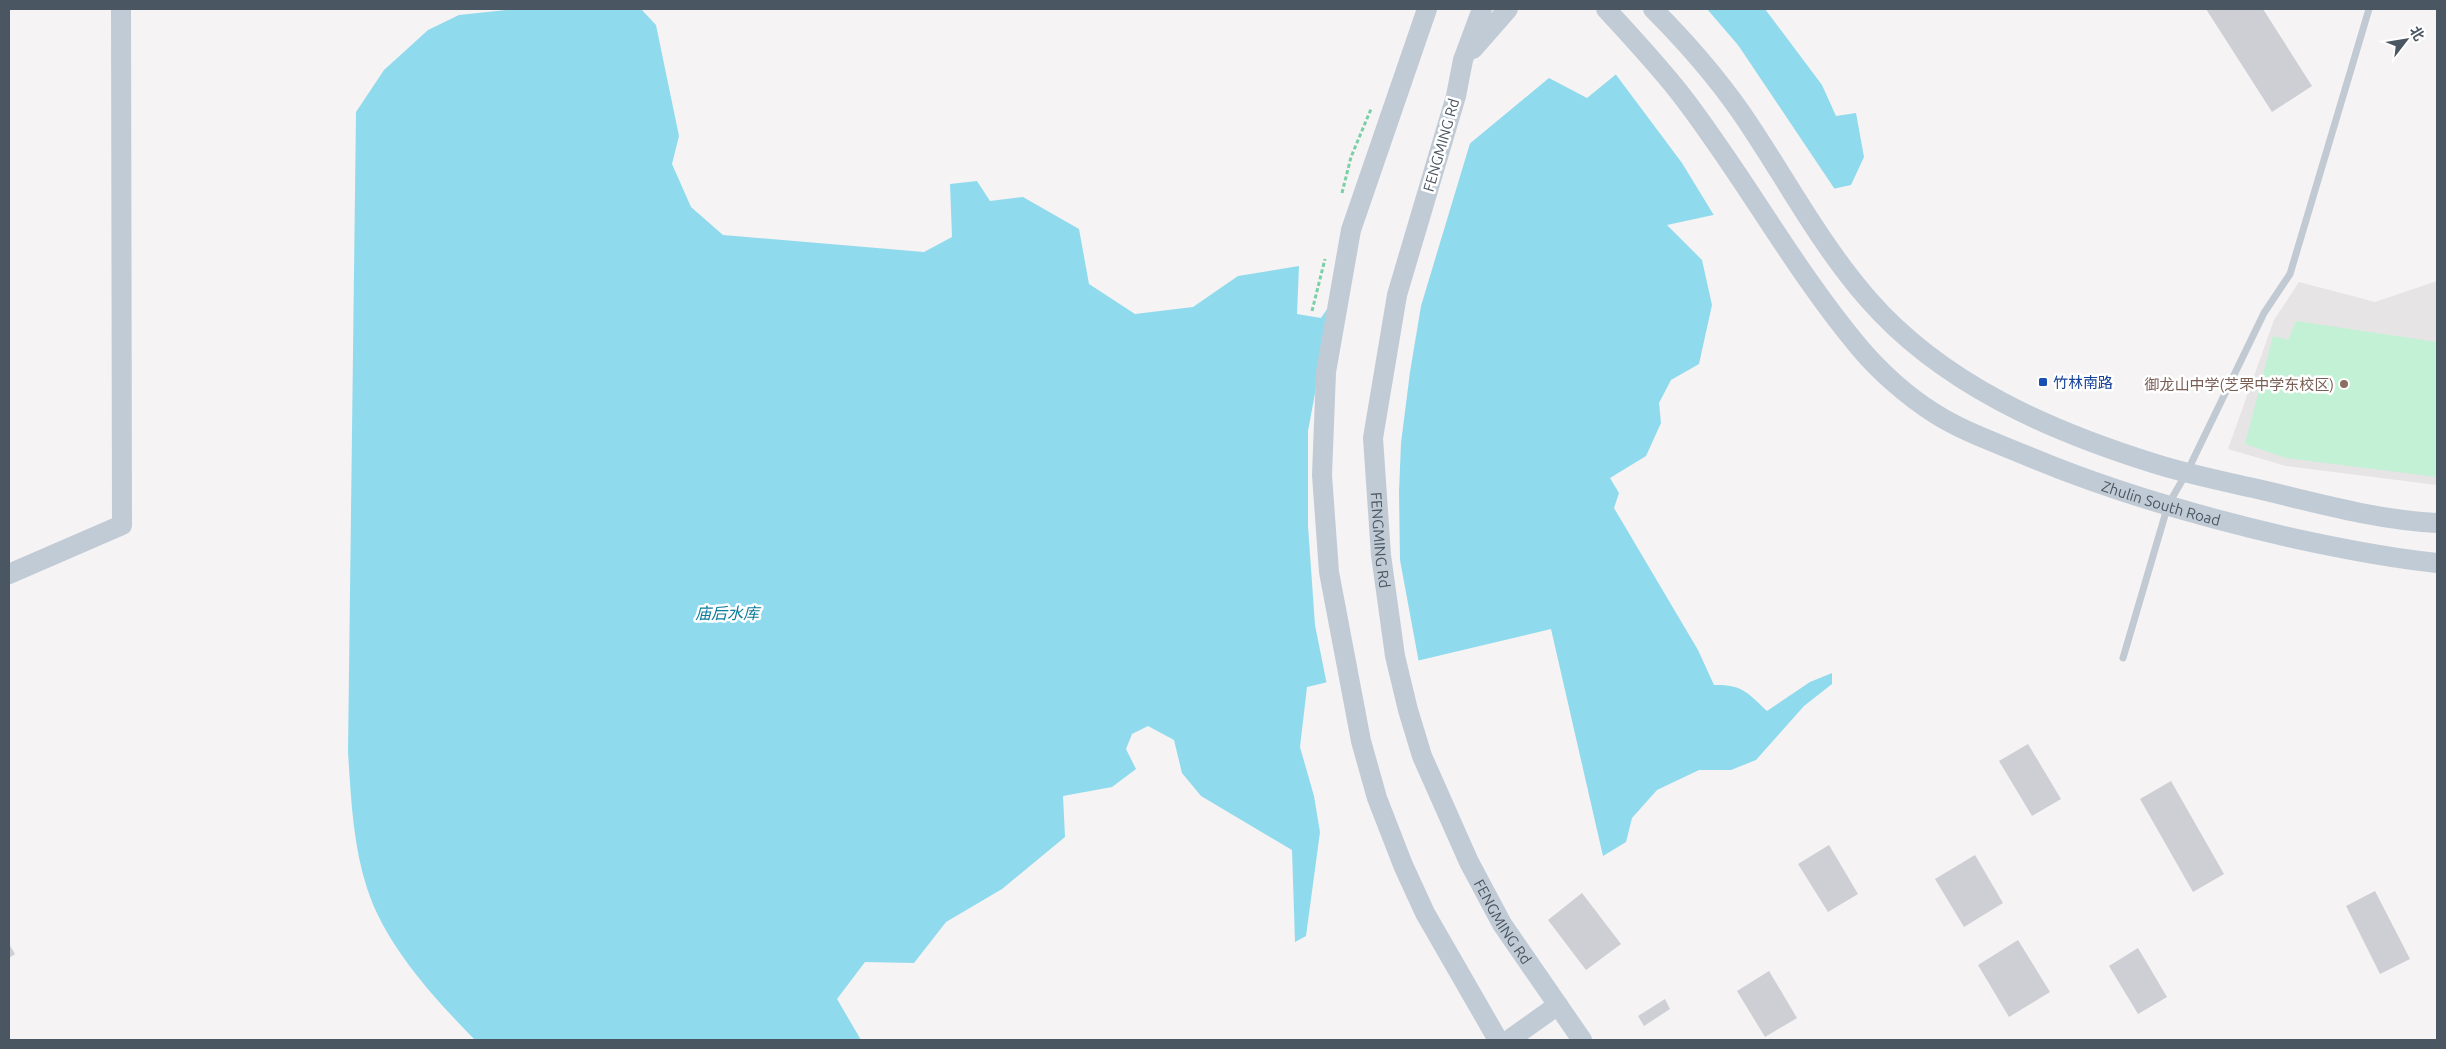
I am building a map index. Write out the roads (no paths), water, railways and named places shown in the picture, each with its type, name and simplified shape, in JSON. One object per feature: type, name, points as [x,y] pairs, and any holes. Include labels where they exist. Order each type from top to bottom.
[{"type":"street","points":[[9,574],[122,525],[121,9]]},
{"type":"street","points":[[1427,9],[1350,230],[1326,372],[1322,474],[1329,572],[1359,732],[1378,798],[1403,865],[1424,913],[1498,1040]]},
{"type":"street","name":"FENGMING Rd","points":[[1482,9],[1463,60],[1456,96],[1397,295],[1373,438],[1381,555],[1395,656],[1408,710],[1422,756],[1469,862],[1502,924],[1582,1040]]},
{"type":"street","points":[[1463,60],[1508,9]]},
{"type":"street","name":"Zhulin South Road","points":[[1607,11],[1631,34],[1680,94],[1789,252],[1860,348],[1903,390],[1934,413],[1968,431],[2074,476],[2230,524],[2405,560],[2437,563]]},
{"type":"street","points":[[1659,15],[1708,69],[1739,110],[1815,227],[1867,298],[1899,332],[1968,384],[2010,407],[2082,438],[2157,465],[2350,512],[2437,523]]},
{"type":"street","points":[[1509,1040],[1558,1005]]},
{"type":"lane","points":[[2123,658],[2168,505],[2187,472],[2264,313],[2290,274],[2368,9]]},
{"type":"water","name":"庙后水库","points":[[641,9],[656,25],[679,136],[672,164],[691,207],[723,235],[924,252],[952,237],[950,184],[977,181],[990,201],[1023,197],[1079,229],[1089,284],[1135,314],[1193,307],[1238,276],[1299,266],[1297,314],[1321,318],[1403,199],[1549,78],[1587,98],[1696,9],[1765,9],[1822,85],[1836,116],[1856,113],[1864,157],[1851,185],[1667,225],[1702,260],[1712,305],[1699,364],[1671,380],[1659,403],[1661,423],[1646,456],[1610,478],[1619,493],[1614,508],[1698,650],[1714,685],[1738,688],[1755,699],[1767,711],[1810,682],[1832,673],[1832,684],[1804,706],[1756,760],[1731,770],[1699,770],[1657,790],[1632,818],[1626,842],[1603,856],[1551,629],[1307,687],[1300,747],[1314,796],[1320,832],[1306,936],[1295,942],[1292,850],[1201,796],[1182,773],[1174,740],[1148,726],[1132,734],[1126,749],[1136,769],[1112,787],[1063,796],[1065,837],[1002,889],[946,922],[914,963],[865,962],[837,999],[861,1040],[475,1040],[443,1007],[412,970],[386,930],[367,888],[353,821],[348,752],[356,112],[384,70],[428,30],[459,15],[506,10]]},
{"type":"place","name":"竹林南路","points":[[2043,382]]},
{"type":"place","name":"御龙山中学(芝罘中学东校区)","points":[[2344,384]]}]
